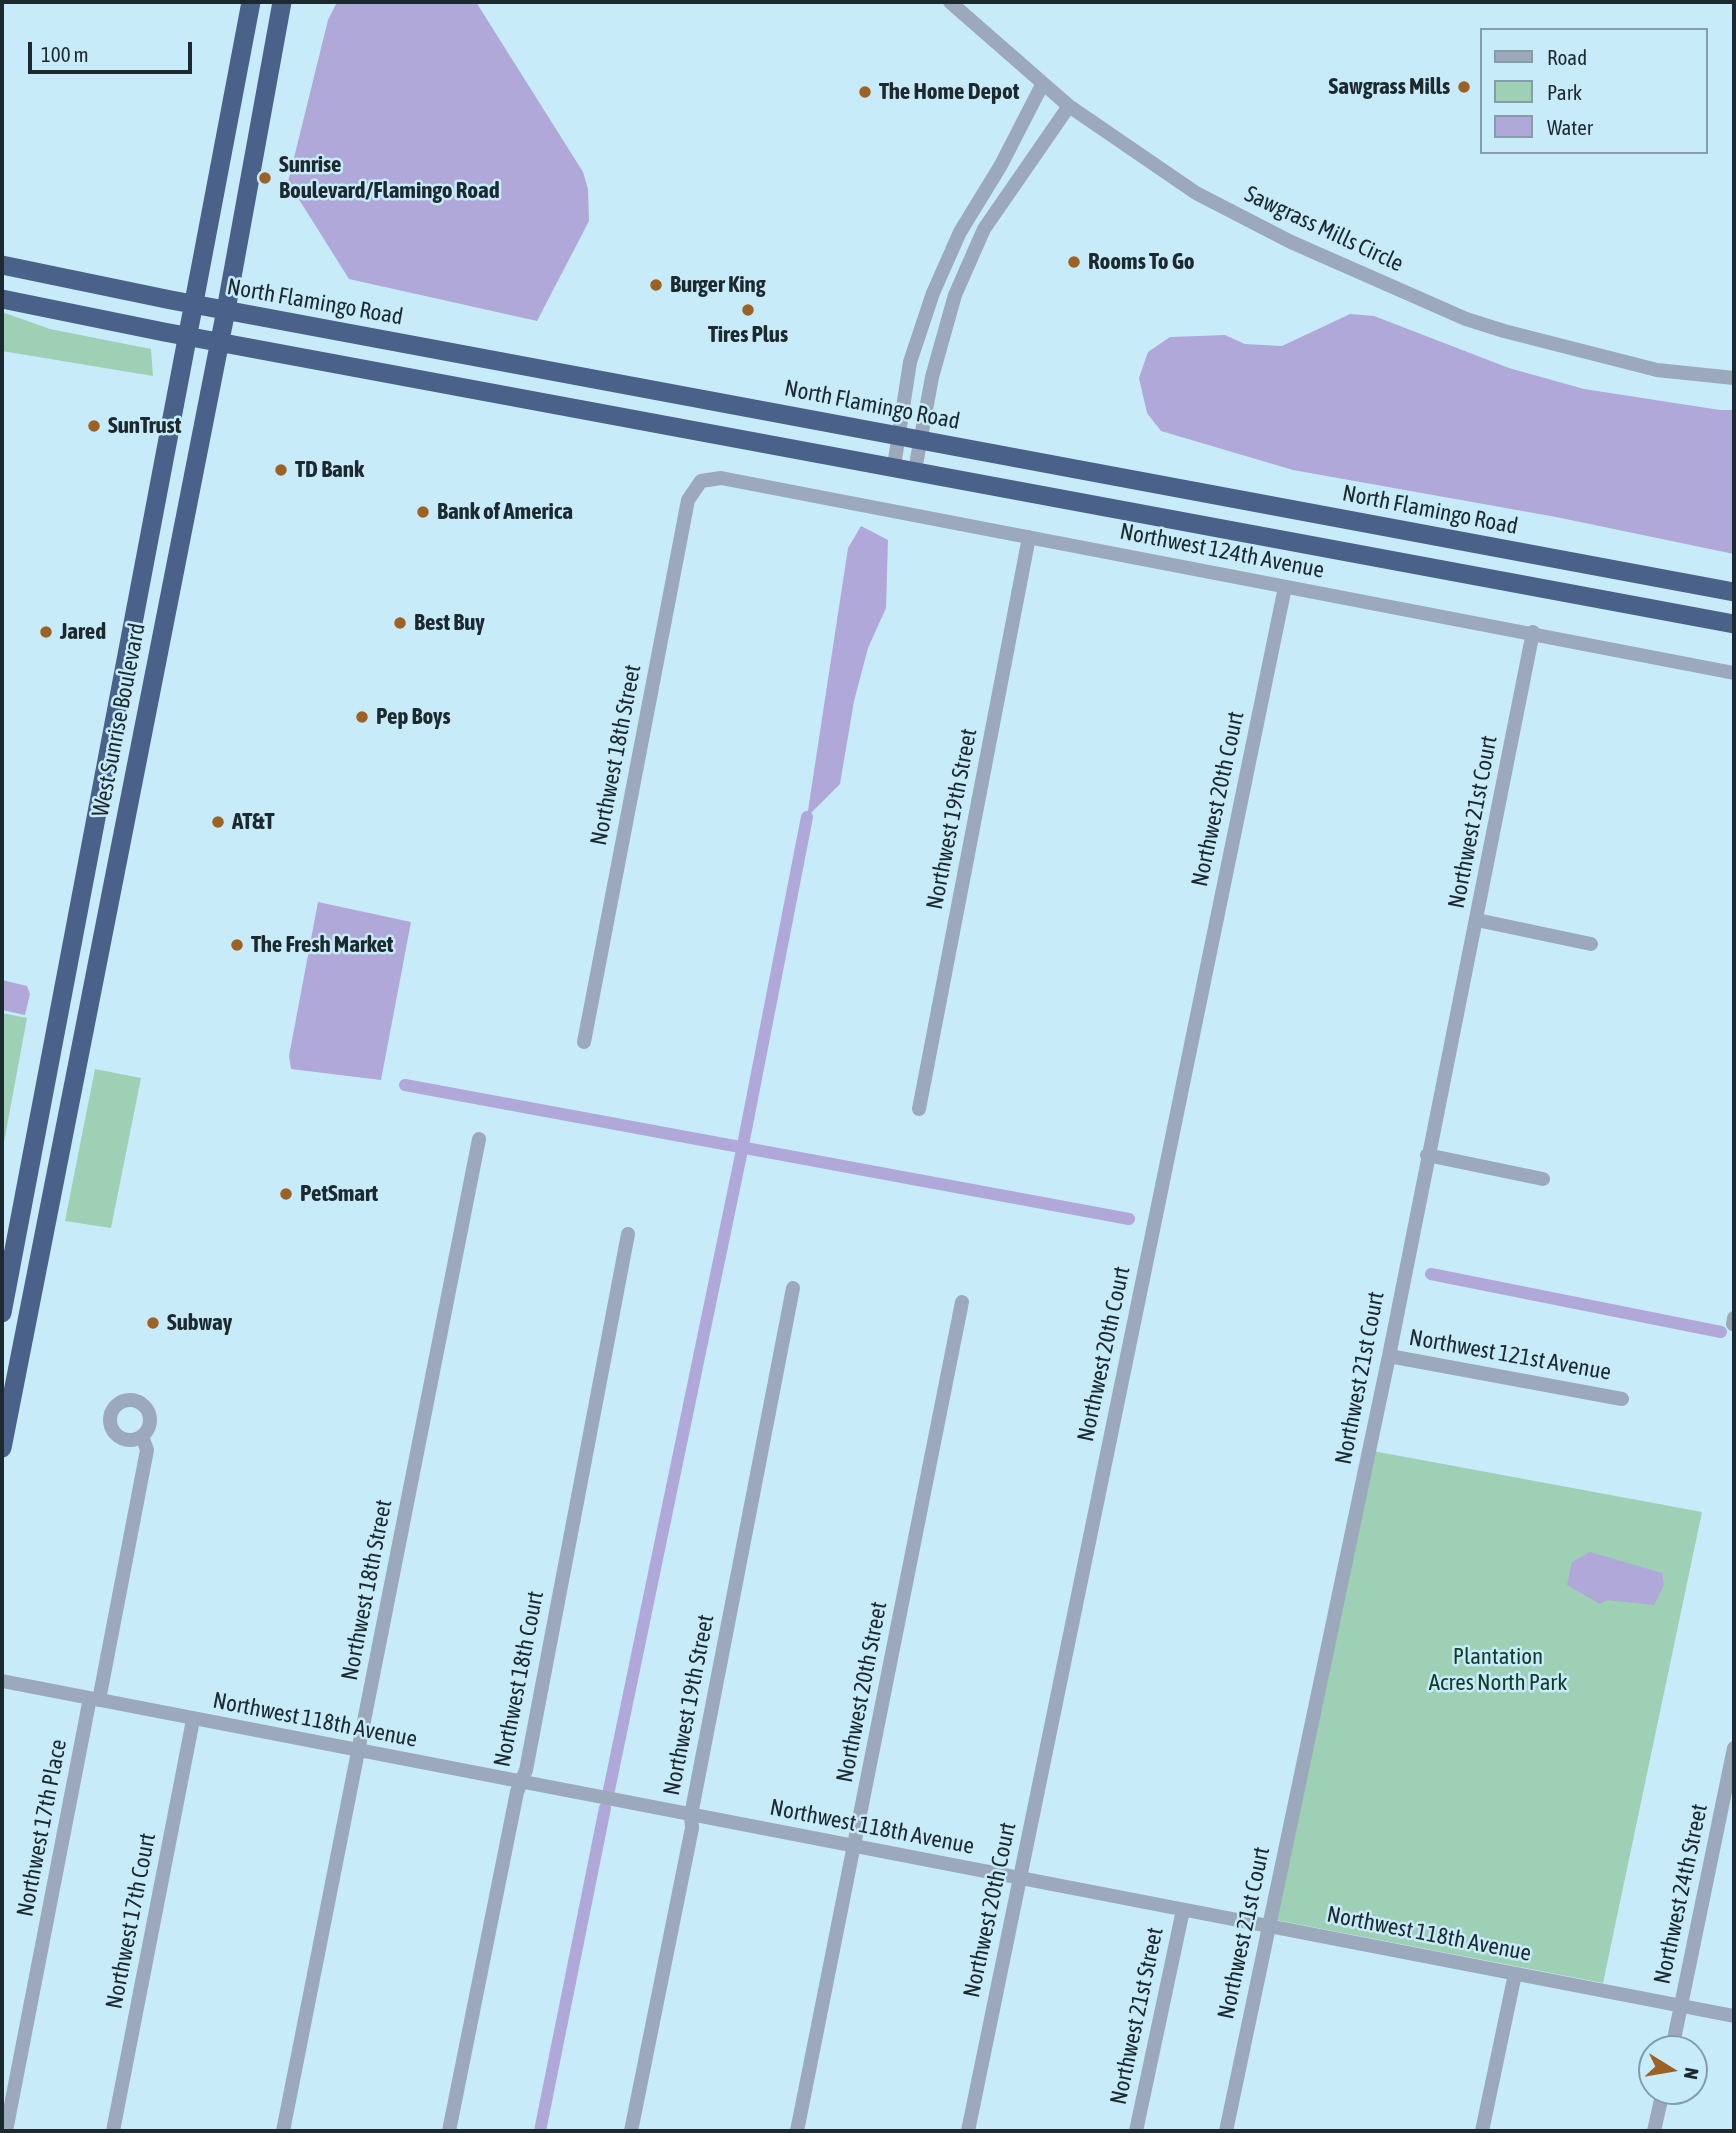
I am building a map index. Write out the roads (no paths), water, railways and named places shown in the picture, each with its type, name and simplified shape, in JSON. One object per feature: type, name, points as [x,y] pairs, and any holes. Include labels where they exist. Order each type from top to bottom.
[{"type":"highway","name":"West Sunrise Boulevard","points":[[2,1313],[251,2]]},
{"type":"highway","name":"West Sunrise Boulevard","points":[[2,1448],[220,342],[282,2]]},
{"type":"highway","name":"North Flamingo Road","points":[[2,265],[194,304],[1734,592]]},
{"type":"highway","points":[[2,299],[188,337],[1734,624]]},
{"type":"street","name":"Sawgrass Mills Circle","points":[[950,2],[1069,106],[1196,193],[1291,242],[1466,319],[1622,363],[1695,376],[1734,378]]},
{"type":"street","points":[[894,466],[910,362],[933,293],[960,232],[1002,165],[1042,85]]},
{"type":"street","points":[[915,470],[932,377],[955,295],[979,240],[1069,106]]},
{"type":"street","name":"Northwest 124th Avenue","points":[[701,481],[721,478],[1533,632],[1734,673]]},
{"type":"street","name":"Northwest 18th Street","points":[[584,1042],[688,500],[701,481]]},
{"type":"street","name":"Northwest 19th Street","points":[[919,1109],[1030,537]]},
{"type":"street","name":"Northwest 20th Court","points":[[968,2131],[1285,587]]},
{"type":"street","name":"Northwest 21st Court","points":[[1226,2131],[1389,1356],[1533,632]]},
{"type":"street","points":[[1477,920],[1591,944]]},
{"type":"street","name":"Northwest 18th Street","points":[[283,2131],[479,1139]]},
{"type":"street","points":[[1427,1155],[1543,1179]]},
{"type":"street","name":"Northwest 18th Court","points":[[449,2131],[521,1782],[526,1770],[628,1234]]},
{"type":"street","name":"Northwest 19th Street","points":[[631,2131],[692,1828],[691,1815],[793,1288]]},
{"type":"street","name":"Northwest 20th Street","points":[[797,2131],[962,1302]]},
{"type":"street","name":"Northwest 121st Avenue","points":[[1389,1356],[1622,1399]]},
{"type":"street","name":"Northwest 17th Place","points":[[6,2131],[147,1450],[142,1436]]},
{"type":"street","name":"Northwest 118th Avenue","points":[[2,1681],[1734,2016]]},
{"type":"street","name":"Northwest 17th Court","points":[[113,2131],[193,1720]]},
{"type":"street","name":"Northwest 24th Street","points":[[1675,2035],[1734,1748]]},
{"type":"street","name":"Northwest 21st Street","points":[[1136,2131],[1183,1910]]},
{"type":"street","points":[[1482,2131],[1516,1974]]},
{"type":"street","points":[[1654,2131],[1660,2105]]},
{"type":"water","points":[[337,2],[476,2],[583,172],[588,189],[589,221],[537,321],[349,279],[288,182],[328,20]]},
{"type":"water","points":[[1350,314],[1374,316],[1509,368],[1584,389],[1734,410],[1734,554],[1556,517],[1293,470],[1161,431],[1147,413],[1139,378],[1148,352],[1170,337],[1225,335],[1245,344],[1282,346]]},
{"type":"water","points":[[861,526],[888,540],[886,608],[868,648],[854,701],[840,784],[807,817],[848,548]]},
{"type":"water","points":[[318,902],[411,922],[381,1080],[291,1069],[289,1056]]},
{"type":"water","points":[[2,980],[27,986],[30,994],[25,1015],[2,1010]]},
{"type":"water","points":[[1590,1552],[1662,1573],[1664,1585],[1654,1605],[1607,1600],[1600,1604],[1567,1585],[1572,1562]]},
{"type":"waterway","points":[[609,1790],[742,1150],[807,817]]},
{"type":"waterway","points":[[405,1085],[1129,1219]]},
{"type":"waterway","points":[[1431,1274],[1721,1332]]},
{"type":"waterway","points":[[540,2131],[605,1808]]},
{"type":"place","name":"Sawgrass Mills","points":[[1464,87]]},
{"type":"place","name":"The Home Depot","points":[[865,92]]},
{"type":"place","name":"Sunrise Boulevard/Flamingo Road","points":[[265,178]]},
{"type":"place","name":"Rooms To Go","points":[[1074,262]]},
{"type":"place","name":"Burger King","points":[[656,285]]},
{"type":"place","name":"Tires Plus","points":[[748,310]]},
{"type":"place","name":"SunTrust","points":[[94,426]]},
{"type":"place","name":"TD Bank","points":[[281,470]]},
{"type":"place","name":"Bank of America","points":[[423,512]]},
{"type":"place","name":"Best Buy","points":[[400,623]]},
{"type":"place","name":"Jared","points":[[46,632]]},
{"type":"place","name":"Pep Boys","points":[[362,717]]},
{"type":"place","name":"AT&T","points":[[218,822]]},
{"type":"place","name":"The Fresh Market","points":[[237,945]]},
{"type":"place","name":"PetSmart","points":[[286,1194]]},
{"type":"place","name":"Subway","points":[[153,1323]]},
{"type":"park label","name":"Plantation Acres North Park","points":[[1498,1670]]}]
